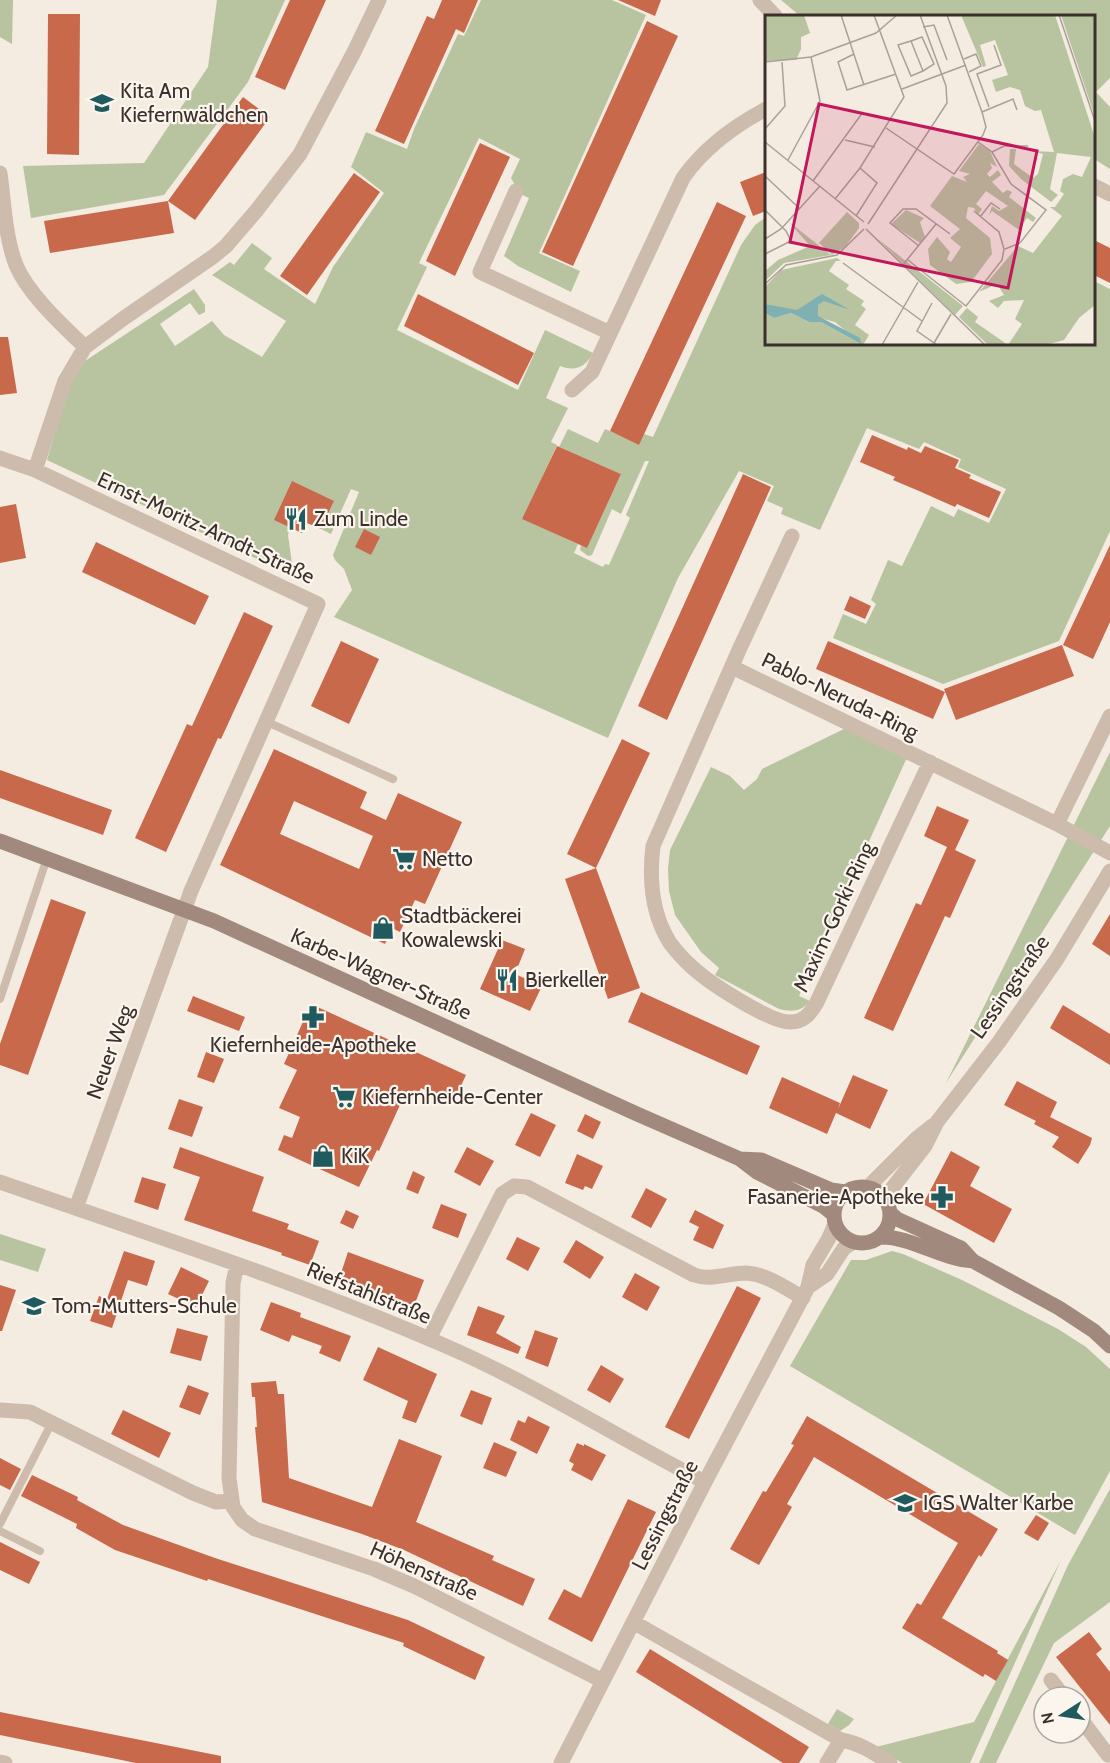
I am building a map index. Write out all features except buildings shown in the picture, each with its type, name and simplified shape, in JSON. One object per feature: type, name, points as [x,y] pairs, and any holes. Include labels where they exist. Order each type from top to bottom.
[{"type":"street","points":[[35,471],[65,381],[85,347],[214,256],[226,246],[257,210],[300,154],[379,0]]},
{"type":"street","points":[[760,0],[775,15]]},
{"type":"street","points":[[572,390],[592,372],[683,178],[703,153],[719,139],[765,110]]},
{"type":"street","points":[[0,172],[6,221],[17,267],[30,288],[85,347]]},
{"type":"street","points":[[1095,186],[1110,194]]},
{"type":"street","points":[[516,191],[480,272],[610,333]]},
{"type":"street","name":"Ernst-Moritz-Arndt-Straße","points":[[0,458],[35,471],[318,604],[184,910]]},
{"type":"street","name":"Maxim-Gorki-Ring","points":[[792,536],[653,846],[650,868],[652,898],[660,923],[671,943],[691,967],[759,1011],[783,1022],[803,1020],[816,1004],[930,762]]},
{"type":"street","name":"Pablo-Neruda-Ring","points":[[729,673],[930,762]]},
{"type":"street","points":[[1057,824],[1110,716]]},
{"type":"street","points":[[930,762],[1057,824],[1110,853]]},
{"type":"street","name":"Karbe-Wagner-Straße","points":[[0,841],[214,921],[637,1114],[740,1158],[757,1172],[824,1206],[834,1219]]},
{"type":"street","name":"Lessingstraße","points":[[888,1206],[890,1191],[925,1146],[937,1122],[999,1042],[1057,959],[1110,871]]},
{"type":"street","name":"Neuer Weg","points":[[76,1208],[184,910]]},
{"type":"street","name":"Lessingstraße","points":[[867,1187],[917,1138],[937,1122]]},
{"type":"street","name":"Karbe-Wagner-Straße","points":[[740,1158],[761,1160],[831,1190],[845,1192]]},
{"type":"street","name":"Riefstahlstraße","points":[[0,1182],[237,1265],[429,1339],[526,1384],[705,1482]]},
{"type":"street","points":[[429,1339],[502,1194],[514,1186],[527,1187],[694,1275],[709,1278],[753,1274],[806,1292]]},
{"type":"street","points":[[973,1261],[956,1260],[898,1238],[881,1237],[864,1244],[853,1242],[843,1236],[834,1219],[838,1200],[845,1192],[856,1187],[867,1187],[876,1191],[897,1219],[961,1248],[973,1261],[1060,1309],[1094,1331],[1110,1346]]},
{"type":"street","points":[[881,1237],[888,1227],[888,1206]]},
{"type":"street","name":"Lessingstraße","points":[[561,1763],[705,1482],[806,1292],[813,1265],[829,1238],[834,1219]]},
{"type":"street","name":"Lessingstraße","points":[[806,1292],[827,1274],[844,1248],[853,1242]]},
{"type":"street","points":[[0,1410],[23,1410],[52,1422],[193,1493],[216,1502],[231,1501],[233,1283],[237,1265]]},
{"type":"street","name":"Höhenstraße","points":[[231,1501],[237,1514],[255,1529],[374,1569],[414,1586],[603,1681]]},
{"type":"street","points":[[633,1622],[841,1740],[868,1749],[890,1763]]},
{"type":"street","points":[[1051,1680],[1055,1685]]},
{"type":"street","points":[[1092,1738],[1105,1759]]},
{"type":"street","points":[[827,1763],[841,1740]]},
{"type":"street","points":[[0,1762],[5,1763]]},
{"type":"lane","points":[[265,721],[393,779]]},
{"type":"lane","points":[[0,999],[47,858]]},
{"type":"lane","points":[[0,1524],[52,1422]]},
{"type":"lane","points":[[0,1531],[40,1551]]},
{"type":"green space","points":[[0,0],[13,0],[12,44],[0,37]]},
{"type":"green space","points":[[217,0],[285,0],[248,82],[164,195],[31,218],[23,166],[144,163],[208,67]]},
{"type":"green space","points":[[481,0],[612,0],[646,15],[539,253],[580,271],[571,292],[518,266],[504,256],[529,198],[520,194],[511,178],[520,159],[479,138],[419,263],[427,267],[397,330],[518,390],[545,330],[593,353],[580,367],[560,366],[546,398],[568,408],[551,442],[557,445],[523,519],[578,544],[574,553],[603,567],[605,564],[609,565],[630,518],[626,515],[649,461],[645,461],[621,514],[612,509],[592,555],[588,556],[580,550],[581,545],[587,547],[621,474],[559,447],[568,429],[598,443],[605,429],[639,444],[644,434],[653,437],[741,245],[755,225],[765,218],[765,345],[1095,345],[1095,282],[1110,289],[1110,531],[1059,641],[943,684],[833,638],[843,614],[866,624],[876,604],[871,600],[888,560],[902,566],[931,506],[954,517],[958,509],[989,523],[1006,489],[958,467],[961,459],[924,442],[919,449],[867,428],[820,530],[781,514],[783,508],[767,501],[774,486],[739,471],[678,578],[608,738],[334,617],[352,590],[344,569],[333,555],[359,492],[351,489],[331,534],[321,529],[334,501],[290,528],[288,535],[293,571],[291,575],[47,460],[70,382],[85,361],[194,289],[205,305],[205,312],[199,315],[190,303],[160,324],[175,346],[212,321],[224,335],[262,357],[286,321],[212,275],[230,262],[234,265],[252,243],[272,258],[264,269],[315,304],[333,267],[384,193],[351,167],[366,132],[407,149],[458,34],[464,36]]},
{"type":"green space","points":[[781,0],[1110,0],[1110,78],[1096,92],[1110,107],[1110,169],[1095,160],[1095,15],[799,15]]},
{"type":"green space","points":[[850,726],[909,753],[799,996],[810,1001],[796,1010],[779,1009],[715,975],[719,968],[701,952],[675,915],[669,891],[670,850],[711,767],[730,776],[744,790],[757,779],[762,769]]},
{"type":"green space","points":[[1110,752],[1110,826],[946,1083]]},
{"type":"green space","points":[[0,1234],[46,1249],[38,1272],[0,1260]]},
{"type":"green space","points":[[892,1251],[962,1280],[1058,1329],[1086,1347],[1110,1369],[1110,1471],[1075,1535],[790,1366],[851,1260],[866,1260]]},
{"type":"green space","points":[[1110,1489],[1110,1602],[1054,1643],[996,1763],[979,1763],[1068,1565]]},
{"type":"green space","points":[[1061,1560],[970,1763],[902,1763],[876,1747],[974,1722]]},
{"type":"green space","points":[[837,1709],[854,1719],[840,1731],[828,1724]]},
{"type":"place","name":"Kita Am Kiefernwäldchen","points":[[102,103]]},
{"type":"place","name":"Zum Linde","points":[[296,519]]},
{"type":"place","name":"Netto","points":[[404,859]]},
{"type":"place","name":"Stadtbäckerei Kowalewski","points":[[383,928]]},
{"type":"place","name":"Bierkeller","points":[[507,980]]},
{"type":"place","name":"Kiefernheide-Apotheke","points":[[313,1017]]},
{"type":"place","name":"Kiefernheide-Center","points":[[344,1097]]},
{"type":"place","name":"KiK","points":[[323,1156]]},
{"type":"place","name":"Fasanerie-Apotheke","points":[[942,1197]]},
{"type":"place","name":"Tom-Mutters-Schule","points":[[34,1306]]},
{"type":"place","name":"IGS Walter Karbe","points":[[905,1503]]}]
